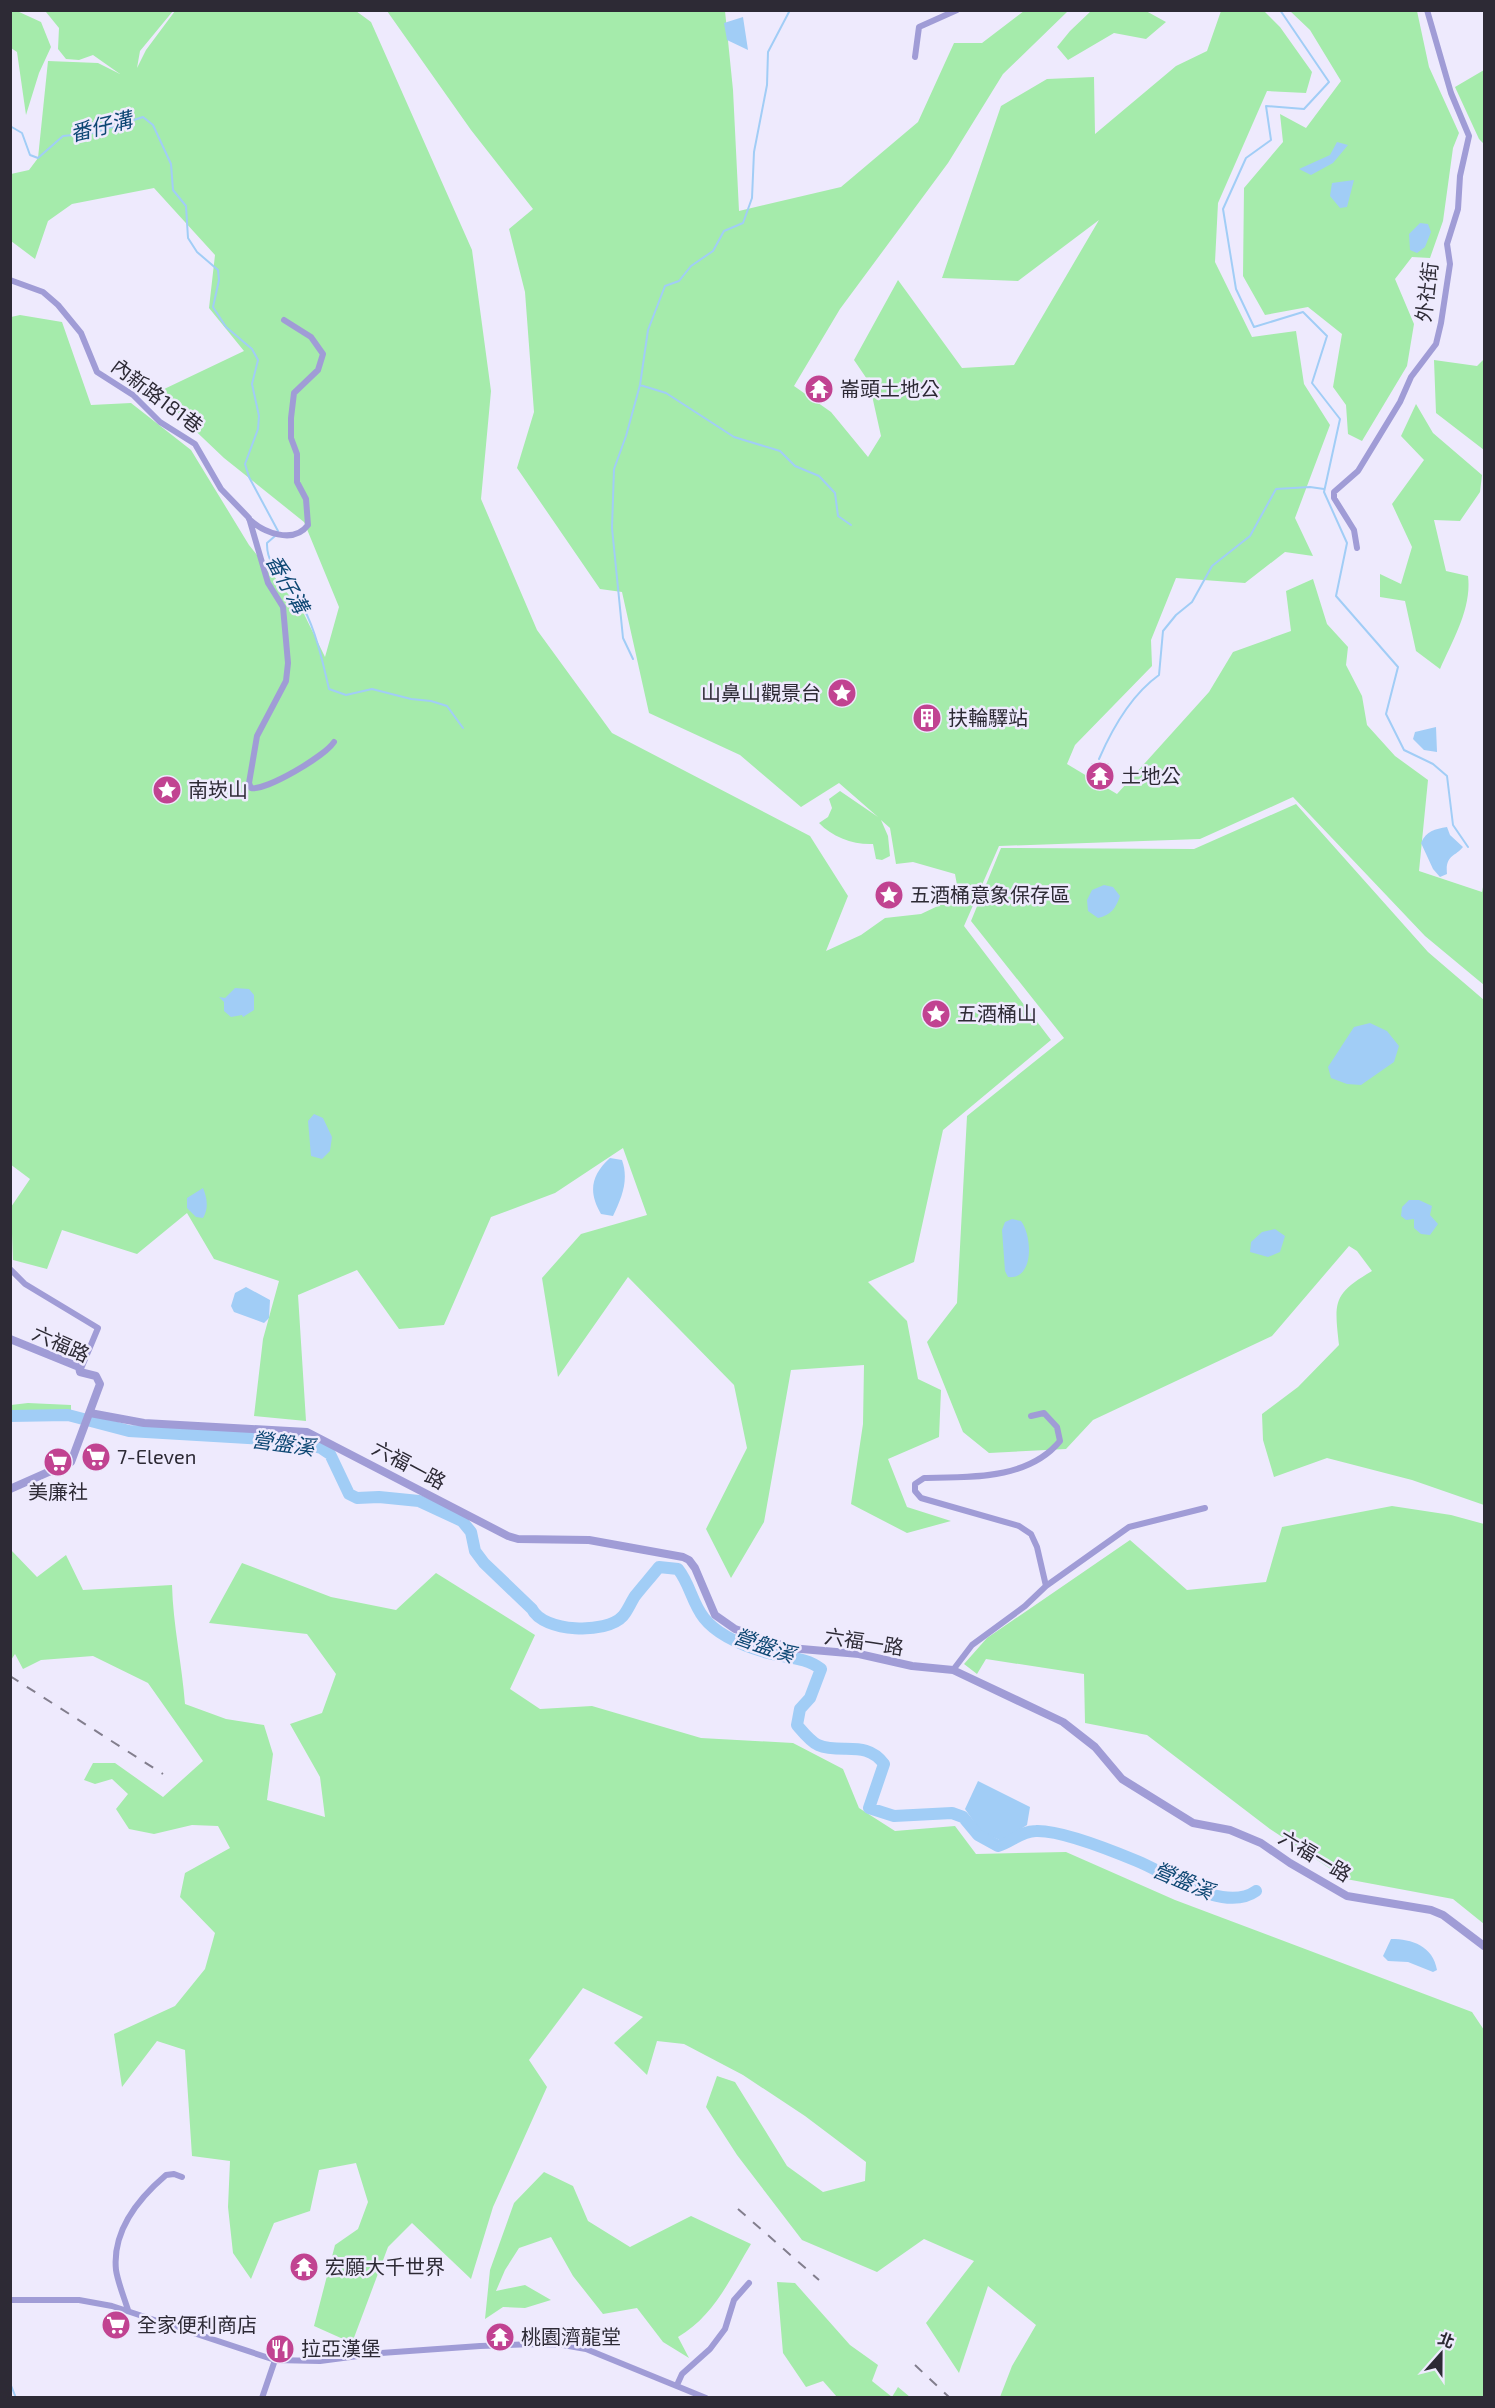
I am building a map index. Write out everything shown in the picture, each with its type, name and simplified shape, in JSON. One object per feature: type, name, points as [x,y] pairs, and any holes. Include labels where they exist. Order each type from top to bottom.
[{"type":"street","points":[[915,57],[919,27],[957,10]]},
{"type":"street","name":"外社街","points":[[1357,548],[1354,530],[1334,498],[1334,492],[1358,471],[1400,402],[1411,378],[1436,344],[1450,264],[1447,244],[1458,209],[1460,176],[1468,144],[1467,128],[1451,93],[1426,10]]},
{"type":"street","name":"內新路181巷","points":[[10,280],[43,292],[58,305],[81,333],[97,372],[133,395],[160,422],[195,444],[221,489],[249,518],[263,568],[283,607],[288,674],[257,735],[249,783],[251,788],[265,786],[303,768],[329,749],[334,742]]},
{"type":"street","points":[[249,518],[261,530],[282,535],[301,532],[308,525],[306,499],[297,482],[297,454],[291,438],[291,418],[294,393],[318,370],[323,354],[310,337],[284,320]]},
{"type":"street","points":[[10,1269],[25,1284],[98,1328],[80,1372]]},
{"type":"street","name":"六福路","points":[[10,1339],[79,1367],[80,1372],[96,1376],[100,1384],[71,1462],[67,1466],[10,1489]]},
{"type":"street","name":"六福一路","points":[[89,1413],[144,1424],[307,1432],[508,1536],[518,1539],[589,1540],[689,1560],[715,1615],[735,1629],[760,1640],[790,1648],[859,1654],[912,1666],[953,1670],[1063,1722],[1095,1747],[1122,1779],[1193,1823],[1230,1830],[1261,1843],[1290,1863],[1347,1896],[1431,1910],[1443,1915],[1485,1946]]},
{"type":"street","points":[[1031,1416],[1044,1413],[1057,1427],[1060,1441],[1049,1455],[1029,1465],[1003,1473],[924,1478],[915,1484],[915,1491],[921,1498],[1019,1526],[1031,1534],[1046,1586]]},
{"type":"street","points":[[953,1670],[972,1646],[1026,1606],[1046,1586],[1129,1527],[1205,1508]]},
{"type":"street","points":[[128,2310],[116,2270],[117,2250],[128,2217],[166,2175],[174,2174],[182,2177]]},
{"type":"street","points":[[677,2385],[682,2374],[710,2349],[725,2329],[734,2300],[749,2283]]},
{"type":"street","points":[[10,2300],[80,2300],[128,2310],[275,2360],[320,2361],[381,2353],[534,2344],[586,2349],[706,2397]]},
{"type":"street","points":[[262,2397],[275,2360]]},
{"type":"green space","points":[[10,11],[17,11],[41,22],[51,47],[39,73],[26,115],[17,52],[11,48]]},
{"type":"green space","points":[[40,11],[173,11],[140,51],[137,68],[146,50],[175,11],[356,11],[371,22],[472,250],[491,391],[481,499],[537,630],[612,733],[810,836],[848,896],[826,951],[861,935],[885,918],[921,914],[959,896],[955,874],[913,862],[896,864],[890,828],[881,820],[888,836],[890,856],[882,860],[876,859],[873,844],[844,839],[824,828],[819,823],[828,817],[832,808],[829,799],[840,791],[878,817],[839,783],[801,807],[740,755],[649,713],[622,592],[600,589],[517,468],[534,412],[525,292],[509,229],[533,209],[471,130],[387,11],[725,11],[733,90],[739,211],[841,187],[918,122],[954,43],[982,43],[1024,11],[1068,11],[1003,74],[948,163],[840,309],[794,386],[831,412],[868,457],[881,436],[869,382],[854,360],[898,280],[962,368],[1014,365],[1099,220],[1018,281],[942,278],[1001,106],[1047,79],[1094,77],[1095,134],[1176,66],[1207,51],[1221,11],[1264,11],[1280,27],[1312,72],[1306,93],[1267,91],[1218,203],[1215,262],[1252,337],[1296,331],[1304,384],[1330,425],[1295,518],[1313,556],[1285,552],[1245,583],[1176,578],[1151,640],[1152,666],[1075,745],[1067,764],[1117,794],[1209,692],[1233,652],[1291,631],[1286,591],[1313,579],[1327,624],[1348,647],[1346,665],[1362,696],[1367,725],[1395,756],[1428,780],[1419,871],[1482,892],[1484,882],[1484,985],[1425,936],[1293,797],[1200,839],[999,846],[964,926],[1051,1040],[943,1130],[914,1262],[868,1282],[907,1321],[918,1379],[941,1390],[939,1437],[888,1459],[907,1507],[951,1521],[907,1533],[851,1504],[863,1424],[864,1365],[791,1370],[764,1522],[731,1578],[706,1529],[747,1448],[734,1385],[628,1277],[558,1377],[542,1278],[581,1234],[647,1215],[623,1148],[555,1193],[491,1217],[444,1325],[399,1329],[357,1270],[298,1295],[306,1421],[254,1416],[263,1339],[279,1281],[214,1259],[187,1213],[137,1254],[62,1230],[47,1269],[13,1260],[11,1207],[30,1179],[10,1164],[11,317],[20,315],[62,322],[91,405],[131,403],[191,450],[249,545],[304,614],[325,657],[339,607],[304,522],[224,458],[183,419],[160,391],[244,351],[209,308],[215,255],[154,188],[72,204],[48,221],[35,259],[11,241],[11,174],[29,170],[38,158],[48,61],[98,63],[120,74],[93,55],[79,60],[66,59],[58,49],[59,28],[46,12]]},
{"type":"green space","points":[[1091,11],[1146,11],[1166,22],[1146,39],[1114,33],[1068,60],[1057,47]]},
{"type":"green space","points":[[1290,11],[1417,11],[1429,67],[1459,133],[1453,148],[1443,221],[1430,258],[1412,257],[1395,279],[1414,324],[1407,366],[1362,441],[1348,434],[1346,405],[1333,387],[1342,334],[1308,307],[1265,315],[1243,276],[1244,188],[1283,142],[1280,114],[1306,128],[1341,81],[1310,30]]},
{"type":"green space","points":[[1484,70],[1484,144],[1479,139],[1455,87]]},
{"type":"green space","points":[[1484,359],[1484,450],[1436,413],[1434,360],[1477,366]]},
{"type":"green space","points":[[1416,404],[1433,433],[1482,475],[1480,492],[1460,521],[1434,520],[1446,571],[1468,576],[1464,612],[1440,669],[1416,651],[1405,601],[1380,597],[1380,574],[1401,584],[1412,547],[1392,504],[1424,460],[1401,436]]},
{"type":"green space","points":[[1296,804],[1428,952],[1484,1000],[1484,1505],[1412,1480],[1327,1458],[1274,1477],[1263,1440],[1262,1414],[1298,1387],[1339,1345],[1337,1308],[1339,1300],[1350,1286],[1372,1271],[1357,1251],[1349,1246],[1272,1336],[1093,1420],[1066,1449],[989,1453],[963,1432],[927,1342],[957,1303],[967,1116],[1064,1038],[971,921],[1001,848],[1194,849]]},
{"type":"green space","points":[[28,1403],[71,1405],[71,1415],[11,1416],[11,1405]]},
{"type":"green space","points":[[1392,1506],[1451,1515],[1484,1524],[1484,1924],[1453,1899],[1346,1879],[1270,1829],[1147,1735],[1085,1723],[1084,1674],[986,1659],[977,1674],[964,1664],[987,1638],[1130,1540],[1187,1590],[1266,1582],[1282,1527]]},
{"type":"green space","points":[[11,1550],[37,1577],[66,1555],[83,1590],[172,1585],[185,1704],[226,1719],[264,1725],[273,1754],[267,1800],[325,1817],[320,1777],[290,1724],[322,1713],[336,1674],[307,1634],[209,1623],[242,1563],[331,1597],[396,1610],[436,1573],[535,1635],[510,1689],[540,1709],[592,1706],[701,1738],[793,1743],[843,1769],[859,1808],[895,1831],[955,1826],[976,1854],[1066,1852],[1175,1900],[1472,2012],[1484,2030],[1484,2397],[1000,2397],[1012,2366],[1036,2325],[988,2286],[959,2373],[926,2323],[974,2261],[924,2239],[877,2272],[802,2240],[737,2155],[706,2107],[717,2076],[735,2082],[787,2166],[823,2192],[865,2181],[866,2162],[805,2116],[743,2075],[684,2044],[657,2041],[647,2075],[614,2043],[643,2017],[583,1988],[529,2060],[547,2087],[493,2207],[471,2279],[412,2223],[388,2247],[352,2343],[314,2326],[335,2245],[358,2229],[368,2202],[356,2163],[319,2170],[310,2211],[274,2223],[251,2279],[233,2253],[228,2207],[230,2161],[192,2156],[185,2050],[157,2041],[122,2087],[114,2034],[175,2006],[205,1969],[215,1933],[180,1897],[185,1873],[230,1848],[218,1826],[192,1825],[154,1834],[129,1829],[116,1809],[128,1794],[112,1779],[95,1784],[84,1780],[93,1763],[115,1763],[163,1797],[203,1761],[148,1683],[93,1656],[41,1660],[23,1669],[15,1654],[11,1660]]},
{"type":"green space","points":[[544,2172],[573,2186],[588,2221],[630,2247],[691,2216],[751,2244],[711,2308],[702,2319],[678,2337],[689,2358],[663,2342],[637,2308],[603,2314],[573,2276],[551,2237],[519,2248],[505,2270],[496,2291],[525,2285],[551,2300],[525,2308],[503,2307],[485,2319],[490,2270],[514,2203]]},
{"type":"green space","points":[[777,2282],[795,2283],[850,2345],[878,2365],[872,2381],[892,2397],[837,2397],[823,2381],[806,2387],[783,2353]]},
{"type":"green space","points":[[898,2387],[910,2397],[892,2397]]},
{"type":"water","points":[[743,17],[748,50],[727,40],[724,23]]},
{"type":"water","points":[[1337,142],[1348,145],[1333,163],[1311,175],[1299,169],[1330,155]]},
{"type":"water","points":[[1354,180],[1347,207],[1340,208],[1330,196],[1332,183]]},
{"type":"water","points":[[1420,223],[1428,224],[1431,232],[1425,247],[1417,253],[1410,250],[1409,234]]},
{"type":"water","points":[[1436,727],[1437,752],[1424,750],[1413,739],[1415,732]]},
{"type":"water","points":[[1447,827],[1450,835],[1463,847],[1449,860],[1447,874],[1440,877],[1433,869],[1421,843],[1431,831]]},
{"type":"water","points":[[1104,885],[1113,887],[1120,896],[1112,910],[1098,918],[1088,911],[1087,900],[1092,890]]},
{"type":"water","points":[[235,988],[249,989],[254,995],[254,1010],[243,1017],[242,1015],[231,1017],[224,1011],[224,1002],[219,997],[225,998]]},
{"type":"water","points":[[1370,1023],[1387,1031],[1399,1046],[1394,1062],[1361,1085],[1347,1084],[1331,1078],[1328,1067],[1354,1027]]},
{"type":"water","points":[[314,1114],[323,1118],[332,1137],[330,1151],[322,1159],[311,1156],[308,1121]]},
{"type":"water","points":[[610,1158],[622,1160],[625,1175],[622,1195],[613,1216],[601,1214],[593,1191],[595,1177]]},
{"type":"water","points":[[203,1188],[207,1203],[203,1218],[196,1217],[187,1208],[187,1198]]},
{"type":"water","points":[[1409,1200],[1419,1200],[1432,1206],[1430,1215],[1438,1224],[1430,1235],[1421,1234],[1414,1228],[1414,1219],[1406,1220],[1401,1216],[1402,1207]]},
{"type":"water","points":[[1012,1219],[1021,1221],[1025,1228],[1029,1255],[1023,1271],[1017,1276],[1008,1277],[1005,1271],[1002,1230],[1005,1222]]},
{"type":"water","points":[[1275,1229],[1285,1236],[1280,1252],[1268,1257],[1250,1252],[1251,1242],[1262,1232]]},
{"type":"water","points":[[246,1287],[270,1300],[269,1318],[264,1323],[234,1312],[231,1306],[235,1293]]},
{"type":"water","points":[[978,1781],[1030,1807],[1027,1825],[1002,1841],[981,1832],[965,1809]]},
{"type":"water","points":[[1391,1939],[1414,1942],[1426,1950],[1435,1962],[1437,1970],[1433,1972],[1408,1962],[1388,1961],[1383,1956]]},
{"type":"waterway","points":[[633,659],[623,638],[612,528],[614,469],[640,385],[648,330],[665,286],[679,281],[691,266],[713,251],[724,231],[743,223],[752,198],[754,152],[767,85],[768,52],[790,10]]},
{"type":"waterway","points":[[1280,10],[1329,82],[1304,109],[1266,106],[1271,140],[1246,158],[1223,209],[1236,289],[1254,327],[1303,312],[1327,336],[1312,383],[1340,419],[1324,492],[1347,543],[1336,596],[1398,667],[1386,714],[1404,750],[1433,764],[1447,776],[1453,825],[1468,847]]},
{"type":"waterway","name":"番仔溝","points":[[10,126],[22,133],[30,155],[38,158],[63,136],[94,133],[143,117],[153,125],[171,164],[173,190],[186,206],[188,238],[197,252],[218,270],[219,280],[213,307],[226,327],[252,349],[258,360],[252,384],[259,416],[258,429],[245,464],[249,477],[278,531]]},
{"type":"waterway","points":[[640,385],[666,393],[734,437],[780,451],[795,466],[819,476],[835,493],[838,516],[851,525]]},
{"type":"waterway","points":[[1099,759],[1123,713],[1140,692],[1159,675],[1163,631],[1176,615],[1192,602],[1212,566],[1250,536],[1276,489],[1310,487],[1324,489]]},
{"type":"waterway","name":"番仔溝","points":[[275,536],[267,543],[268,553],[280,577],[308,616],[319,647],[329,689],[346,695],[372,689],[411,699],[431,701],[447,706],[463,728]]},
{"type":"waterway","name":"營盤溪","points":[[10,1416],[68,1415],[129,1431],[297,1441],[321,1448],[330,1454],[349,1494],[357,1498],[379,1497],[419,1501],[462,1521],[471,1532],[475,1551],[484,1563],[538,1617],[561,1626],[590,1628],[615,1622],[623,1616],[635,1596],[659,1567],[678,1569],[700,1612],[717,1630],[751,1648],[802,1660],[821,1669],[810,1698],[800,1709],[797,1725],[809,1739],[818,1745],[869,1752],[877,1756],[884,1764],[869,1808],[894,1816],[952,1813],[963,1817],[978,1835],[998,1846],[1031,1831],[1059,1834],[1127,1857],[1212,1895],[1228,1898],[1243,1897],[1256,1891]]},
{"type":"waterway","points":[[10,2383],[16,2398]]},
{"type":"railway","points":[[10,1676],[163,1774]]},
{"type":"railway","points":[[738,2209],[819,2280]]},
{"type":"railway","points":[[915,2365],[950,2398]]},
{"type":"place","name":"崙頭土地公","points":[[819,389]]},
{"type":"place","name":"山鼻山觀景台","points":[[842,693]]},
{"type":"place","name":"扶輪驛站","points":[[927,718]]},
{"type":"place","name":"土地公","points":[[1100,776]]},
{"type":"place","name":"南崁山","points":[[167,790]]},
{"type":"place","name":"五酒桶意象保存區","points":[[889,895]]},
{"type":"place","name":"五酒桶山","points":[[936,1014]]},
{"type":"place","name":"7-Eleven","points":[[96,1457]]},
{"type":"place","name":"美廉社","points":[[58,1462]]},
{"type":"place","name":"宏願大千世界","points":[[304,2267]]},
{"type":"place","name":"全家便利商店","points":[[116,2325]]},
{"type":"place","name":"桃園濟龍堂","points":[[500,2337]]},
{"type":"place","name":"拉亞漢堡","points":[[280,2349]]}]
